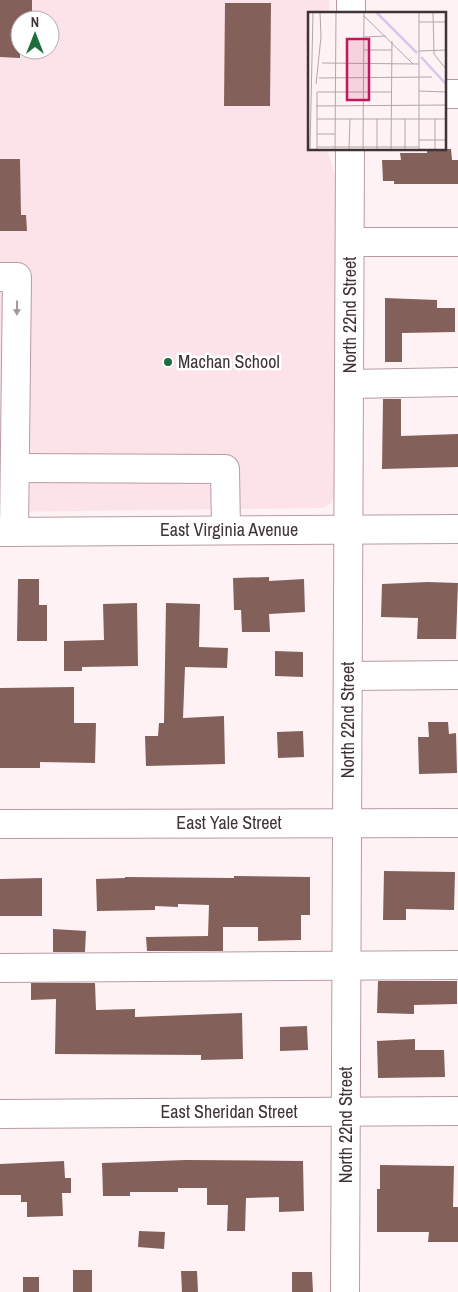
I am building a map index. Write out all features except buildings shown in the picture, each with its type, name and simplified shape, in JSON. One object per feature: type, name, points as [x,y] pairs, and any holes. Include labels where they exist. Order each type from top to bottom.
[{"type":"street","name":"North 22nd Street","points":[[345,1292],[350,150]]},
{"type":"street","points":[[350,242],[458,242]]},
{"type":"street","points":[[0,277],[17,277],[15,468],[7,532]]},
{"type":"street","points":[[349,384],[458,382]]},
{"type":"street","points":[[15,468],[225,469],[226,530]]},
{"type":"street","name":"East Virginia Avenue","points":[[7,532],[458,529]]},
{"type":"street","points":[[348,676],[458,675]]},
{"type":"street","name":"East Yale Street","points":[[0,824],[458,823]]},
{"type":"street","points":[[0,968],[458,965]]},
{"type":"street","name":"East Sheridan Street","points":[[0,1114],[458,1111]]},
{"type":"shaded area","name":"Machan School","points":[[0,0],[329,0],[329,12],[308,12],[308,150],[327,150],[337,182],[335,219],[337,235],[336,490],[332,502],[324,508],[0,512]]},
{"type":"place","name":"Machan School","points":[[168,362]]}]
